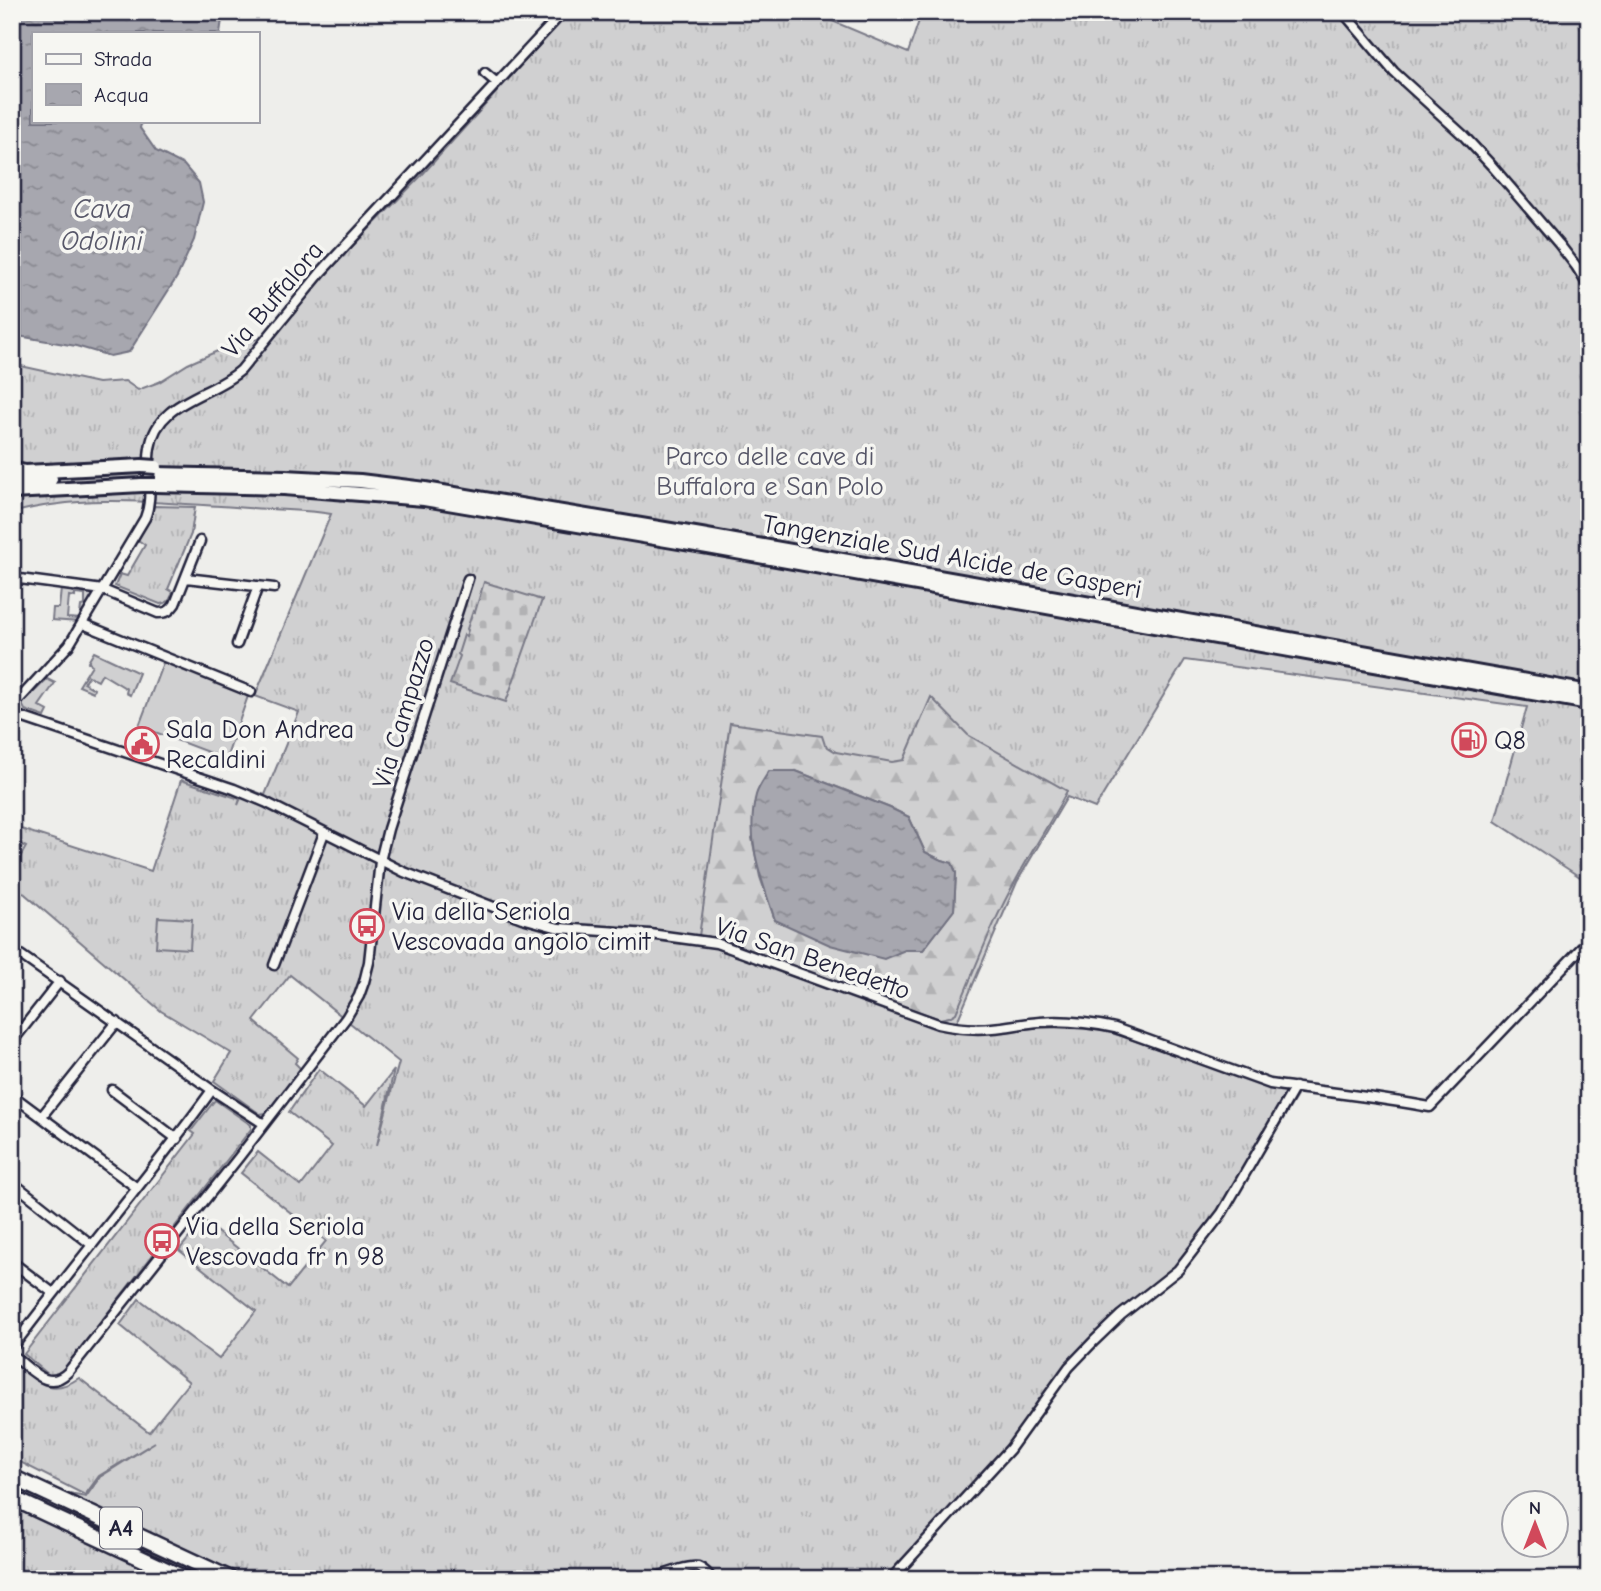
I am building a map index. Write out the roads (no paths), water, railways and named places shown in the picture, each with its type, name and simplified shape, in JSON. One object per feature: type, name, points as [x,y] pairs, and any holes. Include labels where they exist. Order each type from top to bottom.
[{"type":"highway","points":[[12,469],[25,472],[142,475]]},
{"type":"highway","name":"Tangenziale Sud Alcide de Gasperi","points":[[12,481],[180,473],[360,481],[425,489],[701,535],[1589,692]]},
{"type":"highway","name":"Tangenziale Sud Alcide de Gasperi","points":[[12,492],[118,485],[142,475]]},
{"type":"highway","name":"Tangenziale Sud Alcide de Gasperi","points":[[156,475],[424,499],[1589,703]]},
{"type":"highway","points":[[12,499],[86,494],[118,485]]},
{"type":"highway","name":"A4","points":[[12,1477],[231,1579]]},
{"type":"highway","name":"A4","points":[[12,1498],[186,1579]]},
{"type":"street","name":"Via Buffalora","points":[[12,707],[69,645],[147,512],[149,451],[160,423],[180,405],[230,379],[241,370],[322,271],[563,12]]},
{"type":"street","points":[[1343,12],[1394,72],[1474,146],[1559,244],[1589,286]]},
{"type":"street","points":[[485,73],[497,83]]},
{"type":"street","points":[[12,578],[103,590],[158,613],[164,613],[170,611],[175,604],[200,541]]},
{"type":"street","points":[[186,578],[274,588]]},
{"type":"street","name":"Via Campazzo","points":[[12,1354],[47,1380],[61,1379],[68,1372],[264,1124],[346,1018],[359,996],[369,962],[380,861],[388,829],[468,579]]},
{"type":"street","points":[[237,644],[258,586]]},
{"type":"street","points":[[83,624],[251,692]]},
{"type":"street","name":"Via San Benedetto","points":[[12,714],[234,789],[404,872],[523,918],[559,928],[650,934],[716,943],[938,1024],[970,1029],[1041,1022],[1096,1024],[1115,1028],[1270,1084],[1430,1107],[1589,940]]},
{"type":"street","points":[[274,965],[324,833]]},
{"type":"street","points":[[12,949],[264,1124]]},
{"type":"street","points":[[12,1042],[60,981]]},
{"type":"street","points":[[42,1116],[117,1022]]},
{"type":"street","points":[[891,1579],[1010,1449],[1069,1367],[1121,1315],[1178,1270],[1222,1213],[1295,1087]]},
{"type":"street","points":[[112,1090],[177,1139]]},
{"type":"street","points":[[12,1348],[177,1139],[212,1090]]},
{"type":"street","points":[[12,1095],[137,1188]]},
{"type":"street","points":[[12,1182],[92,1245]]},
{"type":"street","points":[[12,1262],[53,1293]]},
{"type":"street","points":[[652,1579],[699,1567],[712,1579]]},
{"type":"water","name":"Cava Odolini","points":[[12,12],[223,13],[220,32],[32,32],[32,122],[142,122],[140,128],[156,151],[184,165],[199,183],[203,202],[194,240],[177,277],[129,352],[110,356],[76,346],[12,335]]},
{"type":"water","points":[[769,771],[796,771],[909,817],[925,852],[952,863],[956,873],[954,910],[923,950],[905,950],[884,959],[830,945],[775,920],[756,858],[752,827],[756,795]]},
{"type":"place","name":"Q8","points":[[1469,740]]},
{"type":"place","name":"Sala Don Andrea Recaldini","points":[[142,744]]},
{"type":"place","name":"Via della Seriola Vescovada angolo cimit","points":[[367,926]]},
{"type":"place","name":"Via della Seriola Vescovada fr n 98","points":[[162,1241]]},
{"type":"park label","name":"Parco delle cave di Buffalora e San Polo","points":[[770,471]]}]
